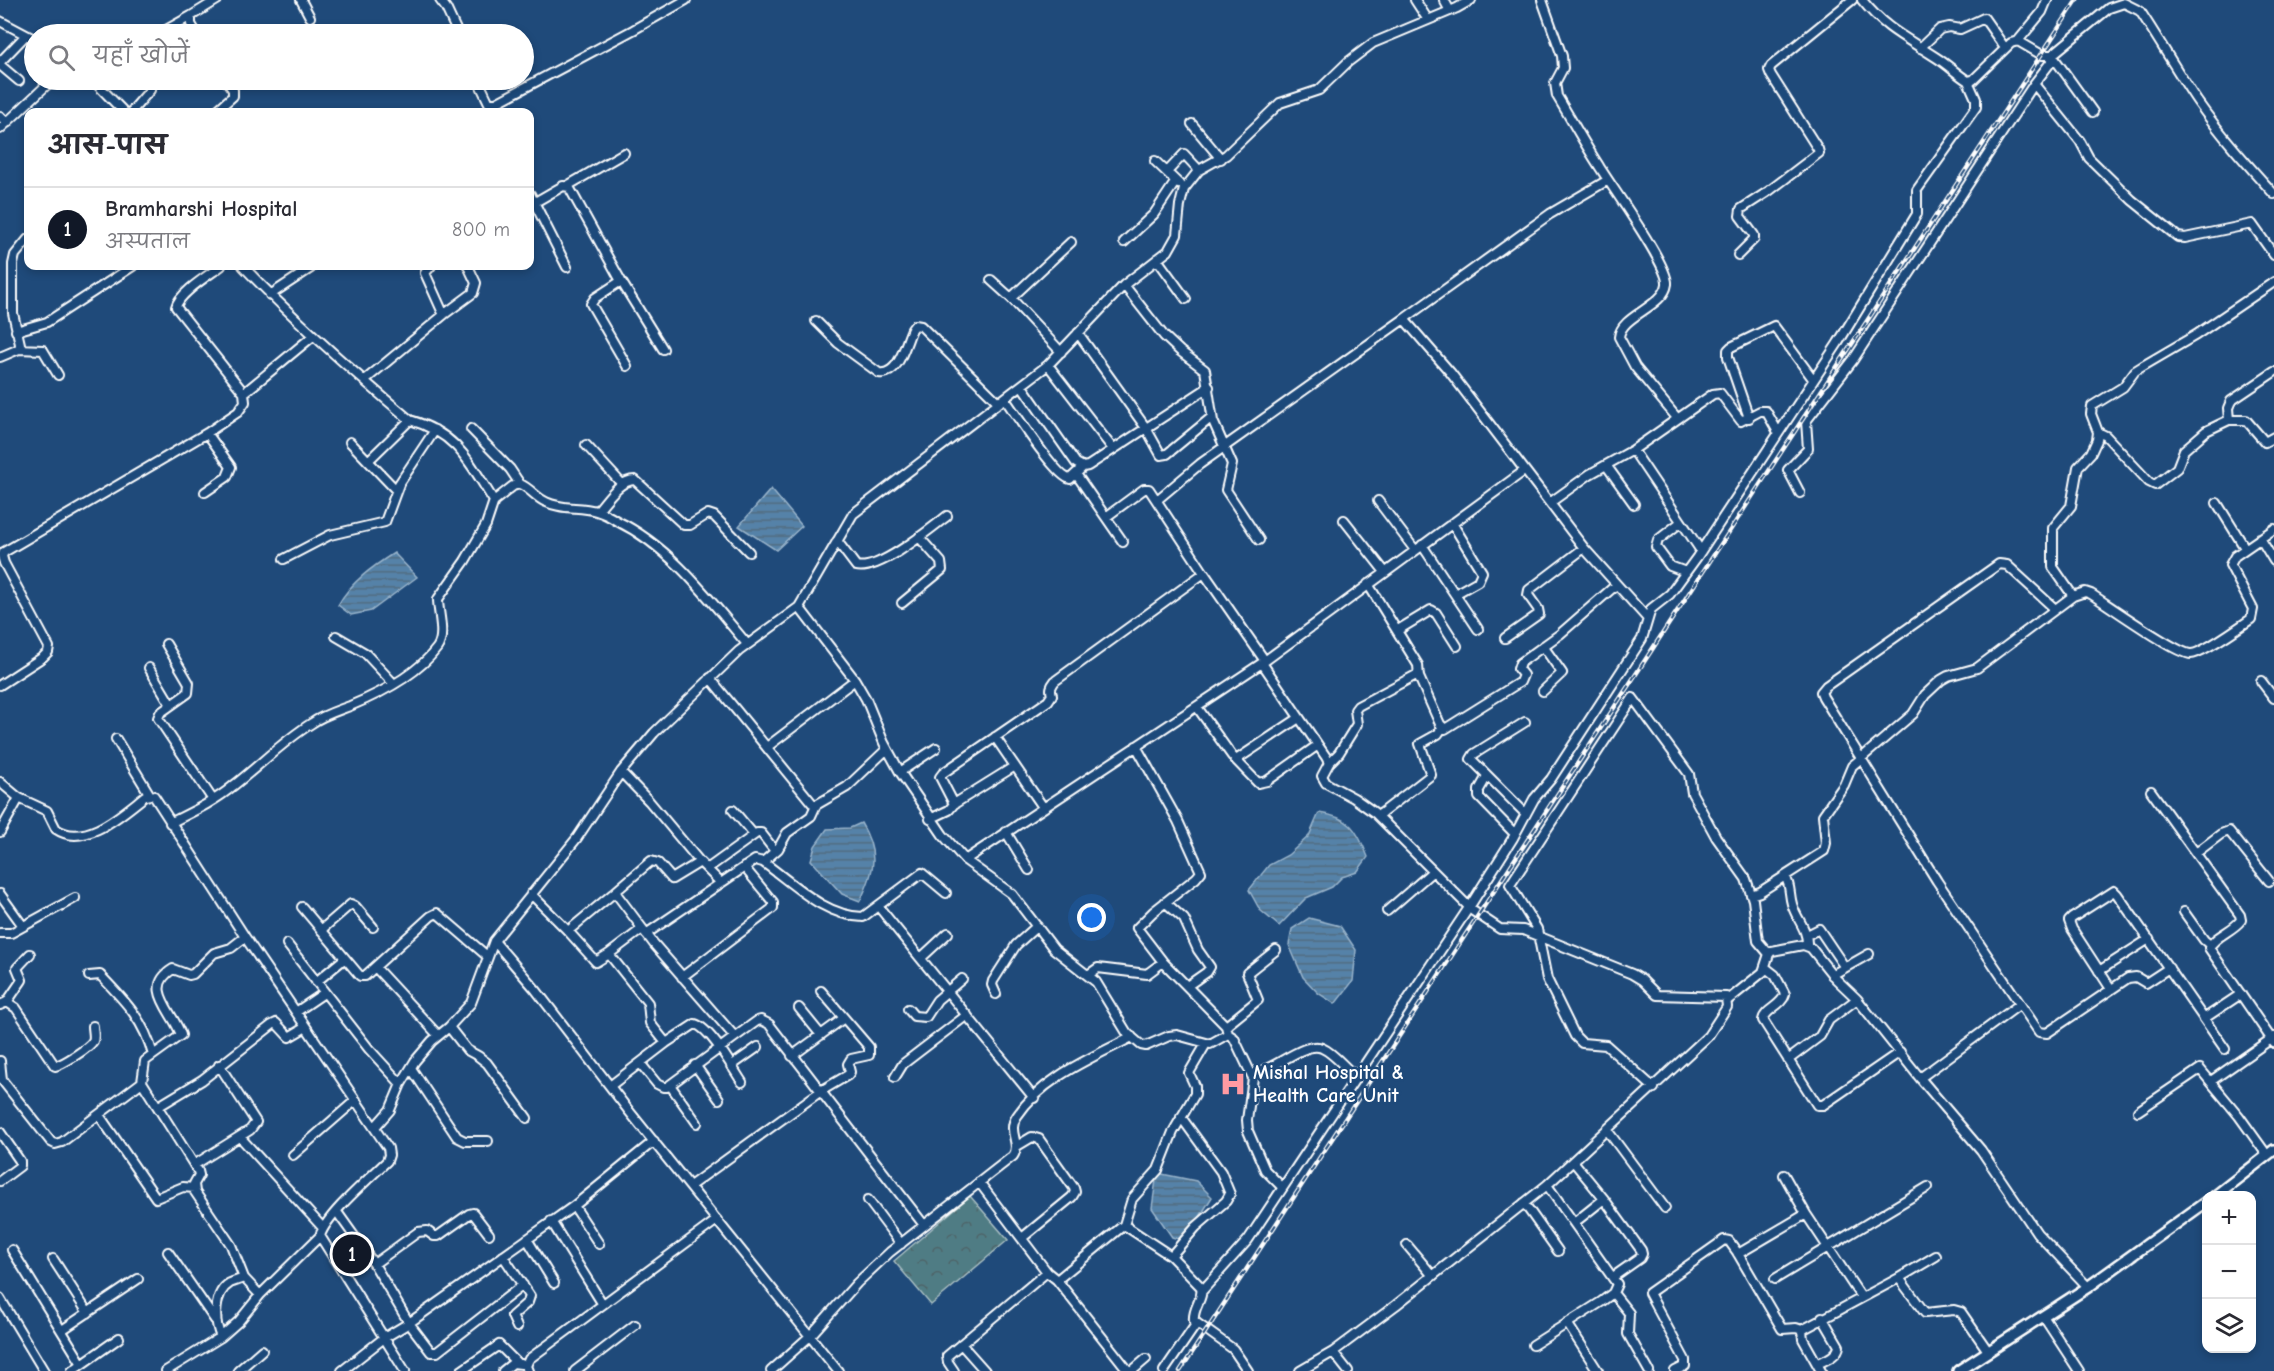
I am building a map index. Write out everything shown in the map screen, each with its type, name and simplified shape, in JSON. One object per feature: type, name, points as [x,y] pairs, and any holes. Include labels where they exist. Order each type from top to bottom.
[{"type":"street","points":[[177,24],[217,0]]},
{"type":"street","points":[[301,0],[310,16]]},
{"type":"street","points":[[440,0],[453,24]]},
{"type":"street","points":[[534,85],[686,0]]},
{"type":"street","points":[[1415,0],[1428,20]]},
{"type":"street","points":[[1444,0],[1450,11]]},
{"type":"street","points":[[375,1127],[390,1110],[411,1068],[438,1035],[449,1027],[474,998],[487,956],[494,942],[577,838],[621,772],[654,733],[710,678],[747,644],[799,607],[853,514],[1048,365],[1124,285],[1157,260],[1174,243],[1177,235],[1180,200],[1184,189],[1199,170],[1221,159],[1280,103],[1315,93],[1372,43],[1471,0]]},
{"type":"street","points":[[1542,0],[1562,56],[1563,68],[1555,83],[1557,96],[1648,241],[1668,282],[1660,297],[1624,326],[1620,337],[1635,367],[1677,418]]},
{"type":"street","points":[[1738,255],[1754,239],[1740,216],[1741,209],[1770,191],[1819,153],[1769,70],[1852,0]]},
{"type":"street","points":[[1248,1371],[1233,1349],[1197,1323],[1193,1315],[1202,1292],[1243,1246],[1470,906],[1534,799],[1551,779],[1642,639],[1651,609],[1667,597],[1701,551],[1813,379],[1917,214],[1917,190],[1976,107],[1976,99],[1968,81],[1897,35],[1876,17],[1862,0]]},
{"type":"street","points":[[1968,81],[1973,80],[2005,48],[2018,41],[2042,12],[2046,0]]},
{"type":"street","points":[[1800,493],[1788,470],[1808,449],[1806,421],[1853,360],[2053,57],[2109,8],[2125,1],[2139,11],[2203,108],[2234,150],[2274,194]]},
{"type":"street","points":[[191,16],[191,24]]},
{"type":"street","points":[[1920,48],[1940,29],[1964,28],[1984,18],[2005,48]]},
{"type":"street","points":[[0,21],[24,34]]},
{"type":"street","points":[[19,81],[0,64],[24,37]]},
{"type":"street","points":[[2018,41],[2042,55],[2053,57],[2092,112]]},
{"type":"street","points":[[2034,84],[2080,141],[2089,158],[2132,200],[2178,237],[2185,238],[2252,224],[2274,255]]},
{"type":"street","points":[[0,116],[4,126],[42,90]]},
{"type":"street","points":[[103,90],[120,108]]},
{"type":"street","points":[[134,108],[150,90]]},
{"type":"street","points":[[220,108],[233,96],[232,90]]},
{"type":"street","points":[[483,90],[491,108],[524,90]]},
{"type":"street","points":[[1192,124],[1221,159]]},
{"type":"street","points":[[534,203],[624,153]]},
{"type":"street","points":[[1167,172],[1184,154],[1199,170]]},
{"type":"street","points":[[1155,161],[1184,189]]},
{"type":"street","points":[[1157,500],[1200,464],[1550,214],[1608,180]]},
{"type":"street","points":[[1124,242],[1159,209],[1176,181]]},
{"type":"street","points":[[567,186],[572,190],[621,281],[663,349]]},
{"type":"street","points":[[534,208],[567,267]]},
{"type":"street","points":[[1011,298],[1071,242]]},
{"type":"street","points":[[19,349],[13,313],[12,264],[15,255],[24,244]]},
{"type":"street","points":[[1157,260],[1186,299]]},
{"type":"street","points":[[16,331],[47,322],[127,270]]},
{"type":"street","points":[[0,685],[43,657],[49,647],[4,563],[2,556],[4,552],[207,433],[238,412],[245,402],[244,393],[176,307],[176,303],[184,294],[216,270]]},
{"type":"street","points":[[247,270],[313,336],[410,420],[428,426],[460,448],[494,501]]},
{"type":"street","points":[[270,295],[308,270]]},
{"type":"street","points":[[428,270],[425,273],[443,313],[446,313]]},
{"type":"street","points":[[365,380],[473,293],[476,283],[470,270]]},
{"type":"street","points":[[991,280],[1061,352]]},
{"type":"street","points":[[621,281],[595,298],[591,304],[627,366]]},
{"type":"street","points":[[2073,596],[2053,567],[2053,528],[2071,506],[2078,467],[2091,453],[2097,440],[2098,432],[2091,410],[2096,403],[2123,387],[2135,371],[2190,338],[2274,282]]},
{"type":"street","points":[[1124,285],[1169,341],[1202,366],[1208,375],[1212,417],[1232,464],[1226,490],[1258,540]]},
{"type":"street","points":[[1404,319],[1450,372],[1584,548],[1647,618]]},
{"type":"street","points":[[816,321],[838,344],[879,373],[885,374],[896,366],[915,325],[921,326],[1002,401],[1064,478],[1070,479],[1083,467],[1088,466],[1209,387]]},
{"type":"street","points":[[1749,418],[1728,357],[1728,350],[1731,347],[1774,326],[1813,379]]},
{"type":"street","points":[[1078,333],[1146,428],[1158,453],[1164,455],[1212,417]]},
{"type":"street","points":[[244,393],[313,336]]},
{"type":"street","points":[[0,357],[19,349],[43,350],[58,375]]},
{"type":"street","points":[[1048,365],[1113,450]]},
{"type":"street","points":[[2229,420],[2228,408],[2231,401],[2274,372]]},
{"type":"street","points":[[1022,386],[1076,463],[1083,467]]},
{"type":"street","points":[[1551,502],[1717,393],[1722,396],[1738,420],[1744,421],[1760,411],[1766,411],[1778,432]]},
{"type":"street","points":[[368,461],[410,420]]},
{"type":"street","points":[[2098,432],[2106,435],[2149,482],[2155,484],[2177,468],[2186,446],[2206,431],[2229,420],[2249,422],[2265,442],[2274,437]]},
{"type":"street","points":[[471,429],[510,469],[520,484]]},
{"type":"street","points":[[284,559],[323,538],[385,522],[396,490],[435,430]]},
{"type":"street","points":[[205,492],[226,477],[231,467],[207,433]]},
{"type":"street","points":[[350,442],[396,490]]},
{"type":"street","points":[[586,445],[622,484]]},
{"type":"street","points":[[1633,450],[1701,551]]},
{"type":"street","points":[[1606,465],[1634,504]]},
{"type":"street","points":[[965,860],[1263,662],[1524,471]]},
{"type":"street","points":[[1076,474],[1123,542]]},
{"type":"street","points":[[597,511],[622,484],[628,480],[635,480],[684,525],[690,525],[708,514],[714,516],[748,552]]},
{"type":"street","points":[[170,823],[234,786],[274,750],[311,723],[372,697],[403,679],[438,646],[441,631],[438,598],[465,561],[486,525],[494,501],[513,486],[520,484],[527,486],[545,502],[597,511],[630,527],[660,548],[688,576],[747,644]]},
{"type":"street","points":[[1106,517],[1147,488],[1329,763]]},
{"type":"street","points":[[1378,501],[1455,594],[1478,629]]},
{"type":"street","points":[[2217,503],[2245,548]]},
{"type":"street","points":[[837,541],[853,564],[860,568],[876,563],[919,537],[947,516]]},
{"type":"street","points":[[1344,520],[1385,572]]},
{"type":"street","points":[[1681,522],[1658,540],[1656,547],[1670,566],[1686,572]]},
{"type":"street","points":[[1452,523],[1482,572],[1478,581],[1455,594]]},
{"type":"street","points":[[1751,895],[1760,892],[1826,848],[1823,818],[1825,810],[1844,785],[1852,766],[1913,714],[1925,695],[1941,680],[1947,676],[1977,668],[2054,608],[2073,596],[2085,592],[2152,634],[2187,654],[2193,654],[2246,622],[2253,615],[2253,609],[2230,565],[2235,556],[2245,548],[2274,530]]},
{"type":"street","points":[[902,603],[942,570],[941,562],[919,537]]},
{"type":"street","points":[[2260,538],[2274,561]]},
{"type":"street","points":[[1505,638],[1539,614],[1528,595],[1528,590],[1584,548]]},
{"type":"street","points":[[2054,608],[2007,565],[1999,564],[1826,686],[1821,693],[1937,881],[2039,1032],[2047,1033],[2132,976],[2143,982],[2149,982],[2169,968]]},
{"type":"street","points":[[954,804],[940,777],[943,773],[1051,698],[1050,689],[1055,681],[1204,573]]},
{"type":"street","points":[[1368,584],[1419,665],[1418,674],[1442,728]]},
{"type":"street","points":[[1378,816],[1431,775],[1419,747],[1420,744],[1438,734],[1442,728],[1450,727],[1520,682],[1522,675],[1518,669],[1520,663],[1616,585]]},
{"type":"street","points":[[799,607],[855,680],[866,699],[887,749],[930,819],[965,860],[1012,894],[1054,949],[1102,989],[1125,1029],[1141,1045],[1146,1046],[1177,1035],[1206,1044],[1214,1043],[1258,1000],[1247,973],[1276,950]]},
{"type":"street","points":[[1398,630],[1431,610],[1436,613],[1457,646]]},
{"type":"street","points":[[336,636],[369,656],[394,684]]},
{"type":"street","points":[[166,644],[190,688],[188,693],[160,713],[158,718],[213,800]]},
{"type":"street","points":[[1543,646],[1562,673],[1543,691]]},
{"type":"street","points":[[149,668],[171,705]]},
{"type":"street","points":[[1418,674],[1358,706],[1355,710],[1357,724],[1322,776],[1326,783],[1354,798],[1378,816],[1473,911],[1500,929],[1504,931],[1518,928],[1638,977],[1657,995],[1723,996],[1728,1000]]},
{"type":"street","points":[[710,678],[816,805]]},
{"type":"street","points":[[767,747],[855,680]]},
{"type":"street","points":[[2261,681],[2274,698]]},
{"type":"street","points":[[1654,1088],[1606,1045],[1582,1043],[1575,1036],[1547,979],[1535,925],[1510,888],[1512,881],[1633,698],[1689,774],[1692,793],[1716,837],[1746,879],[1751,895],[1758,940],[1769,954]]},
{"type":"street","points":[[1197,707],[1236,760],[1255,780],[1262,783],[1318,745]]},
{"type":"street","points":[[1236,760],[1299,718]]},
{"type":"street","points":[[1525,722],[1471,757],[1473,762],[1526,814]]},
{"type":"street","points":[[995,737],[1043,807]]},
{"type":"street","points":[[116,739],[150,795],[154,796],[245,938],[375,1127],[388,1148],[389,1155],[387,1161],[260,1295],[239,1321],[221,1337],[166,1371]]},
{"type":"street","points":[[1136,746],[1178,821],[1201,872],[1137,928],[1163,962],[1234,1038],[1253,1082],[1247,1120],[1248,1131],[1265,1170],[1282,1187]]},
{"type":"street","points":[[900,772],[936,748]]},
{"type":"street","points":[[763,862],[775,852],[787,833],[811,816],[816,805],[848,787],[887,749]]},
{"type":"street","points":[[930,819],[1015,766]]},
{"type":"street","points":[[621,772],[721,883]]},
{"type":"street","points":[[1487,776],[1479,790],[1479,797],[1515,834]]},
{"type":"street","points":[[0,782],[19,798],[47,811],[59,831],[78,834],[100,829],[145,796],[150,795]]},
{"type":"street","points":[[2151,791],[2240,915],[2241,920],[2238,924],[2210,945]]},
{"type":"street","points":[[0,832],[19,798]]},
{"type":"street","points":[[733,810],[754,835]]},
{"type":"street","points":[[2196,853],[2221,834],[2229,831],[2269,880]]},
{"type":"street","points":[[1006,832],[1029,870]]},
{"type":"street","points":[[707,868],[754,835],[761,833],[775,852]]},
{"type":"street","points":[[531,894],[596,962],[755,860],[763,862],[838,914],[863,917],[922,873],[946,893]]},
{"type":"street","points":[[568,931],[651,861],[658,863],[672,879],[700,862]]},
{"type":"street","points":[[682,977],[773,908],[773,902],[744,867]]},
{"type":"street","points":[[1387,911],[1433,871]]},
{"type":"street","points":[[1785,876],[1790,885],[1792,906],[1807,935],[1807,945],[1832,975],[1857,999],[1986,1156],[2037,1233],[2088,1287]]},
{"type":"street","points":[[2111,989],[2069,925],[2072,918],[2081,911],[2114,891],[2225,1049]]},
{"type":"street","points":[[615,892],[682,977],[735,1037]]},
{"type":"street","points":[[0,894],[23,926]]},
{"type":"street","points":[[0,933],[11,933],[75,898]]},
{"type":"street","points":[[1165,902],[1184,919],[1198,950],[1209,967],[1207,972],[1187,986]]},
{"type":"street","points":[[321,930],[351,904],[373,927]]},
{"type":"street","points":[[878,906],[1034,1098]]},
{"type":"street","points":[[302,907],[360,976],[365,976],[437,913],[487,956]]},
{"type":"street","points":[[2184,912],[2210,945]]},
{"type":"street","points":[[996,994],[992,985],[993,981],[1016,945],[1037,926]]},
{"type":"street","points":[[1807,935],[1819,929],[1844,966]]},
{"type":"street","points":[[921,958],[948,933]]},
{"type":"street","points":[[194,1188],[200,1174],[142,1082],[145,1061],[181,1035],[159,993],[158,985],[173,969],[189,975],[194,974],[214,953],[231,948],[245,938]]},
{"type":"street","points":[[2099,971],[2149,939]]},
{"type":"street","points":[[494,942],[536,990],[838,1371]]},
{"type":"street","points":[[287,944],[369,1049],[401,1084]]},
{"type":"street","points":[[1300,1371],[1333,1352],[1547,1185],[1708,1036],[1727,1007],[1728,1000],[1763,972],[1772,951],[1807,945]]},
{"type":"street","points":[[2210,945],[2210,952],[2273,1040],[2211,1081]]},
{"type":"street","points":[[30,954],[17,968],[22,980],[3,1003],[16,1008],[55,1066],[62,1064],[91,1044],[94,1037],[93,1026]]},
{"type":"street","points":[[609,954],[648,1003],[650,1023],[666,1043]]},
{"type":"street","points":[[1832,975],[1844,966],[1869,954]]},
{"type":"street","points":[[316,982],[344,959]]},
{"type":"street","points":[[1088,975],[1098,968],[1147,974],[1163,962]]},
{"type":"street","points":[[375,967],[438,1035]]},
{"type":"street","points":[[1766,968],[1778,978],[1785,994],[1782,1002],[1765,1014],[1763,1020],[1817,1105],[1820,1106],[1900,1052]]},
{"type":"street","points":[[89,976],[100,975],[119,994],[146,1032],[153,1055]]},
{"type":"street","points":[[908,1009],[914,1016],[927,1017],[937,1000],[962,979]]},
{"type":"street","points":[[690,1186],[821,1091],[848,1075],[850,1072],[848,1064],[851,1059],[866,1057],[870,1050],[821,991]]},
{"type":"street","points":[[296,1012],[324,993]]},
{"type":"street","points":[[2205,1018],[2241,994]]},
{"type":"street","points":[[1788,1060],[1820,1036],[1829,1020],[1857,999]]},
{"type":"street","points":[[1920,1078],[2020,1004]]},
{"type":"street","points":[[799,1008],[821,1035]]},
{"type":"street","points":[[895,1077],[900,1066],[966,1015]]},
{"type":"street","points":[[792,1056],[844,1018]]},
{"type":"street","points":[[640,1063],[660,1086],[670,1085],[757,1021],[766,1021],[924,1225]]},
{"type":"street","points":[[159,1106],[202,1080],[272,1025],[276,1023],[289,1037],[306,1027]]},
{"type":"street","points":[[610,1086],[695,1024],[700,1025],[719,1048],[742,1082]]},
{"type":"street","points":[[449,1027],[466,1050],[487,1063],[527,1119]]},
{"type":"street","points":[[1017,1146],[1012,1130],[1014,1121],[1034,1098],[1057,1078],[1132,1037]]},
{"type":"street","points":[[1057,1281],[1124,1225],[1132,1199],[1158,1170],[1173,1132],[1196,1090],[1189,1073],[1206,1044]]},
{"type":"street","points":[[731,1066],[758,1047]]},
{"type":"street","points":[[1251,1074],[1266,1071],[1303,1049],[1317,1047],[1324,1048],[1355,1076]]},
{"type":"street","points":[[0,1061],[2,1080],[51,1142],[59,1144],[142,1082]]},
{"type":"street","points":[[194,1165],[240,1137],[256,1122],[219,1065]]},
{"type":"street","points":[[695,1065],[719,1099]]},
{"type":"street","points":[[411,1068],[457,1137],[465,1141],[488,1141]]},
{"type":"street","points":[[2138,1111],[2197,1070],[2203,1071],[2271,1152],[2221,1191]]},
{"type":"street","points":[[670,1085],[696,1123]]},
{"type":"street","points":[[293,1155],[356,1100]]},
{"type":"street","points":[[99,1115],[156,1198],[183,1187],[194,1188]]},
{"type":"street","points":[[1171,1256],[1196,1227],[1226,1201],[1230,1194],[1221,1172],[1181,1117]]},
{"type":"street","points":[[1607,1130],[1665,1208]]},
{"type":"street","points":[[0,1132],[17,1157],[20,1166],[0,1179]]},
{"type":"street","points":[[240,1137],[322,1232],[405,1371]]},
{"type":"street","points":[[771,1371],[810,1336],[857,1283],[924,1225],[1013,1156],[1017,1146],[1032,1137],[1039,1138],[1075,1192],[1072,1197],[1022,1238]]},
{"type":"street","points":[[342,1371],[384,1338],[409,1323],[574,1206],[654,1141]]},
{"type":"street","points":[[1573,1161],[1625,1226],[1642,1254],[1634,1263],[1613,1277]]},
{"type":"street","points":[[1784,1175],[1827,1248],[1860,1297]]},
{"type":"street","points":[[979,1182],[1047,1272],[1057,1281],[1126,1370],[1132,1371],[1146,1359]]},
{"type":"street","points":[[1533,1345],[1613,1293],[1617,1284],[1547,1185]]},
{"type":"street","points":[[1775,1279],[1928,1187]]},
{"type":"street","points":[[194,1188],[231,1245],[244,1278],[260,1295]]},
{"type":"street","points":[[1574,1223],[1604,1199]]},
{"type":"street","points":[[868,1200],[901,1244]]},
{"type":"street","points":[[1524,1203],[1558,1251]]},
{"type":"street","points":[[1958,1371],[2088,1287],[2202,1205]]},
{"type":"street","points":[[574,1206],[598,1244]]},
{"type":"street","points":[[337,1212],[374,1264],[409,1323],[431,1352],[437,1352],[523,1285]]},
{"type":"street","points":[[374,1264],[418,1232],[427,1231],[438,1236],[469,1214],[473,1213],[489,1234]]},
{"type":"street","points":[[1738,1254],[1806,1214]]},
{"type":"street","points":[[502,1371],[524,1367],[529,1359],[602,1303],[717,1220]]},
{"type":"street","points":[[551,1221],[602,1303]]},
{"type":"street","points":[[1124,1225],[1171,1256],[1197,1282],[1202,1292]]},
{"type":"street","points":[[527,1239],[554,1283]]},
{"type":"street","points":[[1678,1370],[1684,1366],[1685,1360],[1649,1293],[1724,1240],[1729,1241],[1738,1254],[1782,1329],[1802,1330]]},
{"type":"street","points":[[1407,1245],[1433,1276]]},
{"type":"street","points":[[12,1250],[82,1364]]},
{"type":"street","points":[[168,1252],[215,1320],[221,1337]]},
{"type":"street","points":[[503,1256],[530,1299],[513,1316],[517,1327]]},
{"type":"street","points":[[1802,1330],[1936,1256]]},
{"type":"street","points":[[52,1259],[88,1313]]},
{"type":"street","points":[[954,1371],[946,1359],[1047,1272]]},
{"type":"street","points":[[215,1320],[219,1298],[225,1287],[244,1278]]},
{"type":"street","points":[[1899,1278],[1925,1313],[1954,1310],[1961,1312],[1988,1351]]},
{"type":"street","points":[[62,1330],[138,1279]]},
{"type":"street","points":[[1613,1293],[1629,1313],[1628,1334],[1649,1371]]},
{"type":"street","points":[[0,1298],[44,1371]]},
{"type":"street","points":[[2043,1316],[2079,1371]]},
{"type":"street","points":[[1802,1330],[1803,1339],[1819,1368],[1839,1350],[1839,1346],[1822,1317]]},
{"type":"street","points":[[1164,1371],[1197,1323]]},
{"type":"street","points":[[1568,1323],[1598,1371]]},
{"type":"street","points":[[575,1371],[635,1325]]},
{"type":"street","points":[[72,1371],[119,1338]]},
{"type":"street","points":[[961,1344],[985,1371]]},
{"type":"street","points":[[461,1371],[499,1345],[524,1367]]},
{"type":"street","points":[[238,1371],[262,1350]]},
{"type":"street","points":[[1333,1352],[1348,1371]]},
{"type":"green space","points":[[970,1196],[1008,1240],[931,1305],[894,1261]]},
{"type":"water","points":[[771,489],[802,526],[776,550],[739,526]]},
{"type":"water","points":[[394,553],[417,577],[371,611],[351,615],[338,605],[349,589],[363,576]]},
{"type":"water","points":[[1319,813],[1338,818],[1351,826],[1368,857],[1357,872],[1342,877],[1332,887],[1306,898],[1279,926],[1260,910],[1249,890],[1269,865],[1288,855],[1309,836]]},
{"type":"water","points":[[861,823],[871,844],[873,862],[869,880],[860,901],[842,894],[811,860],[815,846],[827,829],[850,828]]},
{"type":"water","points":[[1309,918],[1340,926],[1356,950],[1353,981],[1335,1004],[1318,993],[1303,977],[1289,945],[1292,929]]},
{"type":"water","points":[[1157,1173],[1196,1181],[1212,1197],[1196,1223],[1178,1239],[1172,1237],[1152,1208]]},
{"type":"railway","points":[[1180,1371],[2077,0]]},
{"type":"place","name":"Mishal Hospital & Health Care Unit","points":[[1233,1084]]},
{"type":"place","name":"Bramharshi Hospital","points":[[352,1254]]}]
